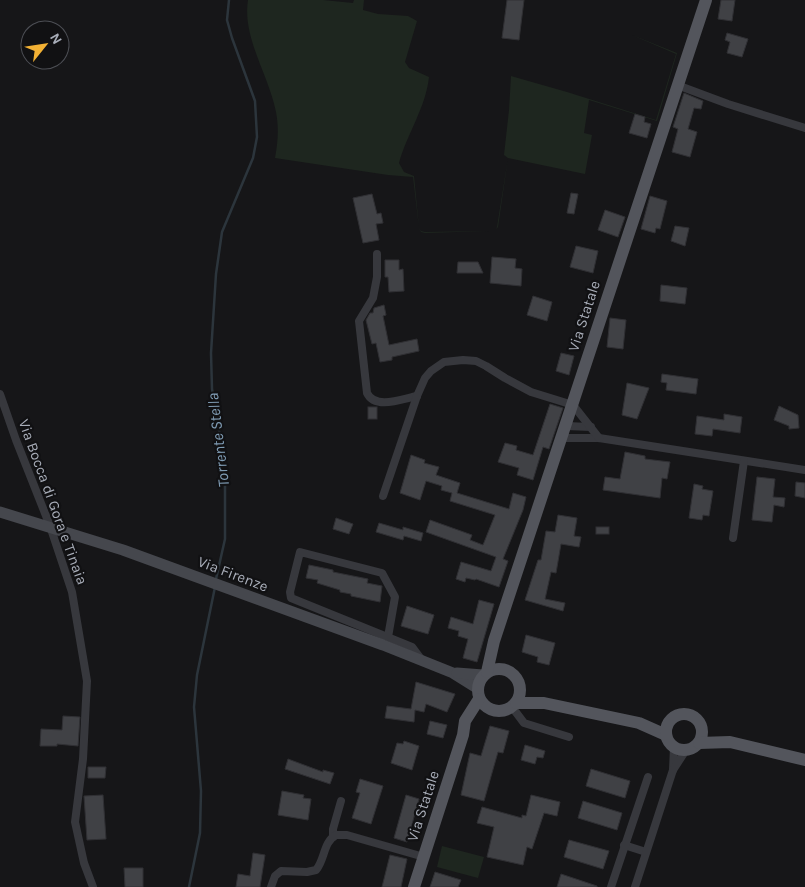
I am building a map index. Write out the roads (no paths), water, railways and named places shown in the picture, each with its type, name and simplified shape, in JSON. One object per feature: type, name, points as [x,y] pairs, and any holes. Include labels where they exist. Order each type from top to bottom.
[{"type":"main road","name":"Via Statale","points":[[485,673],[706,0]]},
{"type":"main road","points":[[494,641],[498,657],[506,670],[516,677],[520,688],[520,693],[514,705]]},
{"type":"main road","points":[[506,670],[493,669],[485,673],[481,699],[502,711],[514,705],[544,703],[639,723],[666,736],[674,747],[686,750],[694,748],[699,743],[703,733],[702,726]]},
{"type":"main road","points":[[520,688],[544,703]]},
{"type":"main road","name":"Via Statale","points":[[414,887],[463,735],[465,721],[481,699]]},
{"type":"main road","points":[[639,723],[671,720],[680,714],[689,715],[697,719],[702,726],[730,742]]},
{"type":"main road","points":[[666,736],[671,720]]},
{"type":"main road","points":[[699,743],[730,742],[805,760]]},
{"type":"street","points":[[677,85],[728,104],[805,128]]},
{"type":"street","points":[[376,254],[377,277],[372,298],[360,321],[367,393],[371,399],[379,402],[417,396]]},
{"type":"street","points":[[383,496],[417,396],[425,378],[437,366],[453,360],[476,361],[531,392],[573,405],[599,438]]},
{"type":"street","name":"Via Bocca di Gora e Tinaia","points":[[0,394],[50,526],[72,592],[87,682],[82,759],[75,822],[84,864],[93,887]]},
{"type":"street","points":[[564,432],[591,428]]},
{"type":"street","points":[[564,432],[805,470]]},
{"type":"street","points":[[733,538],[744,461]]},
{"type":"street","name":"Via Firenze","points":[[0,512],[50,526],[195,576],[453,673]]},
{"type":"street","points":[[388,637],[395,596],[382,573],[300,552],[290,598],[412,647],[423,661]]},
{"type":"street","points":[[453,673],[485,673]]},
{"type":"street","points":[[453,673],[481,699]]},
{"type":"street","points":[[514,705],[524,723],[568,737]]},
{"type":"street","points":[[673,770],[674,747]]},
{"type":"street","points":[[635,887],[673,770],[686,750]]},
{"type":"street","points":[[611,887],[648,777]]},
{"type":"street","points":[[333,837],[333,829],[341,801]]},
{"type":"street","points":[[271,887],[275,876],[281,871],[307,872],[316,870],[322,862],[328,842],[333,837],[340,835],[347,835],[424,857]]},
{"type":"street","points":[[624,845],[646,852]]},
{"type":"waterway","name":"Torrente Stella","points":[[216,579],[225,539],[225,465],[212,389],[211,353],[216,274],[222,232],[253,158],[257,137],[255,101],[227,20],[229,0]]},
{"type":"waterway","name":"Torrente Stella","points":[[189,887],[200,833],[201,791],[194,707],[197,675],[215,587]]}]
